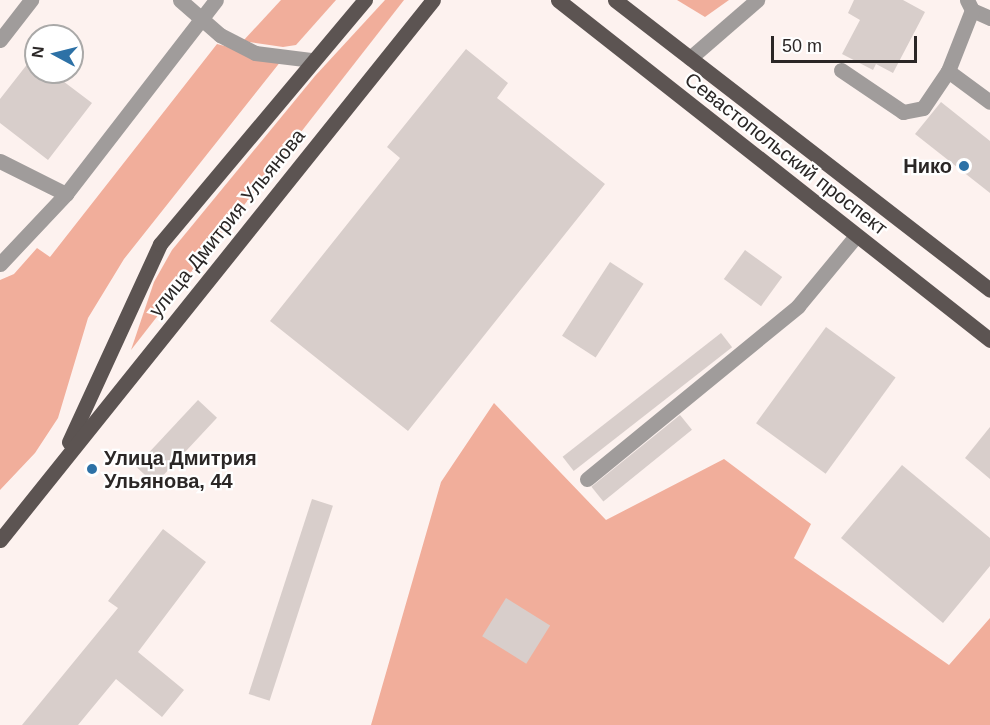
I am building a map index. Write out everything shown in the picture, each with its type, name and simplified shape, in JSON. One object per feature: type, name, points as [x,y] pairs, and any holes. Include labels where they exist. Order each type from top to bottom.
[{"type":"main road","name":"улица Дмитрия Ульянова","points":[[53,472],[160,244],[311,60],[365,0]]},
{"type":"main road","name":"улица Дмитрия Ульянова","points":[[0,540],[433,0]]},
{"type":"main road","name":"Севастопольский проспект","points":[[558,0],[990,340]]},
{"type":"main road","name":"Севастопольский проспект","points":[[615,0],[990,290]]},
{"type":"street","points":[[0,40],[31,0]]},
{"type":"street","points":[[180,0],[220,35],[255,53],[311,60]]},
{"type":"street","points":[[0,264],[66,194],[216,0]]},
{"type":"street","points":[[690,58],[757,0]]},
{"type":"street","points":[[841,70],[903,112],[922,108],[948,71],[970,5],[990,18]]},
{"type":"street","points":[[948,71],[990,102]]},
{"type":"street","points":[[0,161],[66,194]]},
{"type":"street","points":[[587,479],[798,306],[856,236]]},
{"type":"shaded area","points":[[281,0],[336,0],[296,45],[283,47],[243,41]]},
{"type":"shaded area","points":[[385,0],[404,0],[131,350],[154,282],[172,250],[315,76]]},
{"type":"shaded area","points":[[677,0],[729,0],[705,17]]},
{"type":"shaded area","points":[[217,44],[281,61],[124,259],[88,318],[58,418],[35,453],[0,490],[0,280],[14,274],[37,248],[50,257]]},
{"type":"shaded area","points":[[494,403],[606,520],[724,459],[811,524],[794,558],[949,665],[990,618],[990,725],[371,725],[441,482]]},
{"type":"building","points":[[854,0],[903,0],[925,12],[893,73],[876,64],[873,70],[842,54],[860,20],[848,13]]},
{"type":"building","points":[[466,49],[508,83],[497,98],[605,184],[408,431],[270,321],[400,158],[387,147]]},
{"type":"building","points":[[24,68],[24,84],[67,84],[92,103],[48,160],[0,123],[0,99]]},
{"type":"building","points":[[941,102],[990,141],[990,193],[915,134]]},
{"type":"building","points":[[745,250],[782,277],[761,306],[724,279]]},
{"type":"building","points":[[610,262],[644,284],[596,358],[562,336]]},
{"type":"building","points":[[826,327],[896,378],[826,474],[756,423]]},
{"type":"building","points":[[721,333],[732,347],[574,471],[563,457]]},
{"type":"building","points":[[198,400],[217,418],[155,484],[136,467]]},
{"type":"building","points":[[680,415],[692,430],[603,502],[591,487]]},
{"type":"building","points":[[990,427],[990,479],[965,458]]},
{"type":"building","points":[[902,465],[990,538],[990,566],[943,623],[841,538]]},
{"type":"building","points":[[312,499],[333,506],[270,701],[249,694]]},
{"type":"building","points":[[163,529],[206,562],[138,652],[184,690],[162,717],[116,679],[78,725],[22,725],[118,608],[108,601]]},
{"type":"building","points":[[506,598],[550,626],[526,664],[482,636]]},
{"type":"place","name":"Нико","points":[[964,166]]},
{"type":"place","name":"Улица Дмитрия Ульянова, 44","points":[[92,469]]}]
